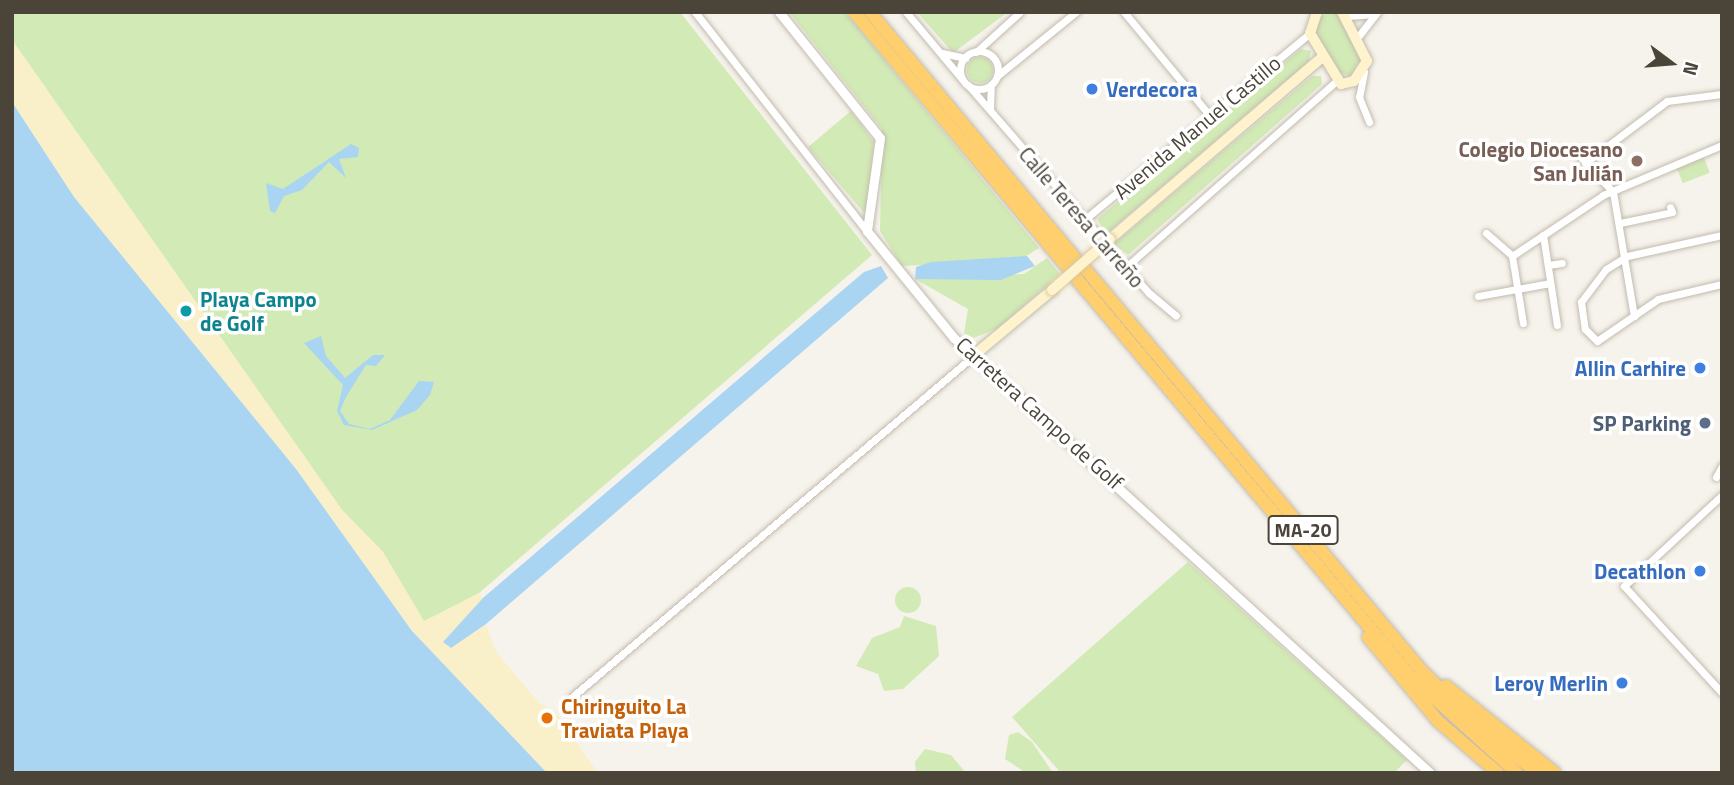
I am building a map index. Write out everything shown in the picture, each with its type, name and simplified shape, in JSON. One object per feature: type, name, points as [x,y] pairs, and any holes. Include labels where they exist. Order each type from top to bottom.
[{"type":"highway","points":[[854,12],[1072,263],[870,12]]},
{"type":"highway","name":"MA-20","points":[[1517,773],[1432,700],[1336,590],[1081,274],[1364,603],[1464,714],[1538,773]]},
{"type":"highway","points":[[1336,590],[1412,695],[1498,773]]},
{"type":"highway","points":[[1364,603],[1517,746],[1555,773]]},
{"type":"highway","points":[[1517,746],[1567,773]]},
{"type":"main road","points":[[1317,12],[1311,33],[1321,58],[1339,83],[1364,72],[1357,38],[1345,14]]},
{"type":"main road","name":"Avenida Manuel Castillo","points":[[972,357],[1321,58]]},
{"type":"street","name":"Carretera Campo de Golf","points":[[695,12],[867,231],[972,357],[1136,499],[1423,770]]},
{"type":"street","points":[[779,12],[880,138],[867,231]]},
{"type":"street","name":"Calle Teresa Carreño","points":[[906,12],[1084,220],[1126,267],[1176,316]]},
{"type":"street","points":[[938,51],[965,58],[976,52],[1020,12]]},
{"type":"street","points":[[992,113],[990,85],[997,76],[1076,12]]},
{"type":"street","points":[[1124,12],[1211,117]]},
{"type":"street","points":[[1345,14],[1376,13]]},
{"type":"street","points":[[1357,38],[1376,13]]},
{"type":"street","name":"Avenida Manuel Castillo","points":[[1084,220],[1311,33]]},
{"type":"street","points":[[976,52],[993,58],[997,76]]},
{"type":"street","points":[[965,58],[965,82],[990,85]]},
{"type":"street","points":[[1364,72],[1359,97],[1369,122]]},
{"type":"street","points":[[1126,267],[1339,83],[1359,97]]},
{"type":"street","points":[[1585,163],[1667,100],[1722,94]]},
{"type":"street","points":[[1512,256],[1543,234],[1614,192],[1722,145]]},
{"type":"street","points":[[1576,152],[1614,192],[1627,256],[1634,316]]},
{"type":"street","points":[[1620,223],[1672,212],[1670,208]]},
{"type":"street","points":[[1486,233],[1512,256],[1523,323]]},
{"type":"street","points":[[1543,234],[1557,325]]},
{"type":"street","points":[[1722,235],[1627,256],[1606,269],[1581,302],[1585,329],[1597,341],[1658,299],[1722,284]]},
{"type":"street","points":[[1548,265],[1562,263]]},
{"type":"street","points":[[1478,296],[1550,283]]},
{"type":"street","points":[[572,697],[972,357]]},
{"type":"street","points":[[1716,477],[1722,466]]},
{"type":"street","points":[[1722,495],[1709,500],[1624,586],[1722,693]]},
{"type":"green space","points":[[12,12],[680,12],[872,255],[479,593],[424,622],[383,552],[342,510],[12,40]]},
{"type":"green space","points":[[789,12],[845,12],[1039,248],[1020,260],[902,266],[880,231],[882,129]]},
{"type":"green space","points":[[917,12],[1008,12],[953,53]]},
{"type":"green space","points":[[1330,12],[1342,16],[1361,59],[1350,76],[1334,71],[1315,30],[1318,18]]},
{"type":"green space","points":[[1301,49],[1311,51],[1309,61],[1106,234],[1097,219]]},
{"type":"green space","points":[[980,57],[989,61],[993,70],[989,79],[980,83],[971,79],[967,70],[971,61]]},
{"type":"green space","points":[[1312,76],[1321,76],[1322,84],[1128,255],[1114,244]]},
{"type":"green space","points":[[851,111],[874,142],[866,215],[808,147]]},
{"type":"green space","points":[[1703,155],[1710,173],[1683,183],[1676,165]]},
{"type":"green space","points":[[1047,258],[1060,274],[998,328],[974,338],[964,333],[968,309],[915,279],[1024,274]]},
{"type":"green space","points":[[1188,562],[1407,760],[1394,773],[1061,773],[1012,717]]},
{"type":"green space","points":[[908,587],[917,591],[921,600],[917,609],[908,613],[899,609],[895,600],[899,591]]},
{"type":"green space","points":[[904,616],[936,626],[939,656],[903,689],[884,691],[878,674],[856,666],[872,638],[900,627]]},
{"type":"green space","points":[[1018,732],[1032,742],[1053,773],[1026,773],[1005,759],[1009,735]]},
{"type":"green space","points":[[925,749],[951,755],[966,773],[916,773],[915,762]]},
{"type":"sand","points":[[12,40],[342,510],[383,552],[424,621],[479,593],[483,598],[443,642],[451,648],[486,624],[496,652],[540,704],[555,711],[598,773],[547,773],[412,631],[296,469],[74,197],[12,102]]},
{"type":"water","points":[[12,102],[74,197],[296,469],[412,631],[547,773],[12,773]]},
{"type":"water","points":[[351,144],[359,148],[358,157],[339,159],[346,178],[329,162],[302,190],[284,196],[275,213],[270,211],[266,183],[283,189]]},
{"type":"water","points":[[1027,256],[1035,266],[1001,280],[915,279],[916,267],[931,262]]},
{"type":"water","points":[[881,266],[888,278],[486,624],[451,648],[443,642],[483,598],[864,272]]},
{"type":"water","points":[[321,336],[326,356],[345,378],[373,355],[385,355],[376,366],[366,365],[346,397],[340,411],[349,424],[370,429],[390,420],[419,381],[434,382],[430,395],[417,410],[372,430],[344,425],[337,411],[343,385],[304,343]]},
{"type":"place","name":"Verdecora","points":[[1092,89]]},
{"type":"place","name":"Colegio Diocesano San Julián","points":[[1637,161]]},
{"type":"place","name":"Playa Campo de Golf","points":[[186,311]]},
{"type":"place","name":"Allin Carhire","points":[[1700,368]]},
{"type":"place","name":"SP Parking","points":[[1705,423]]},
{"type":"place","name":"Decathlon","points":[[1700,571]]},
{"type":"place","name":"Leroy Merlin","points":[[1622,683]]},
{"type":"place","name":"Chiringuito La Traviata Playa","points":[[547,718]]}]
